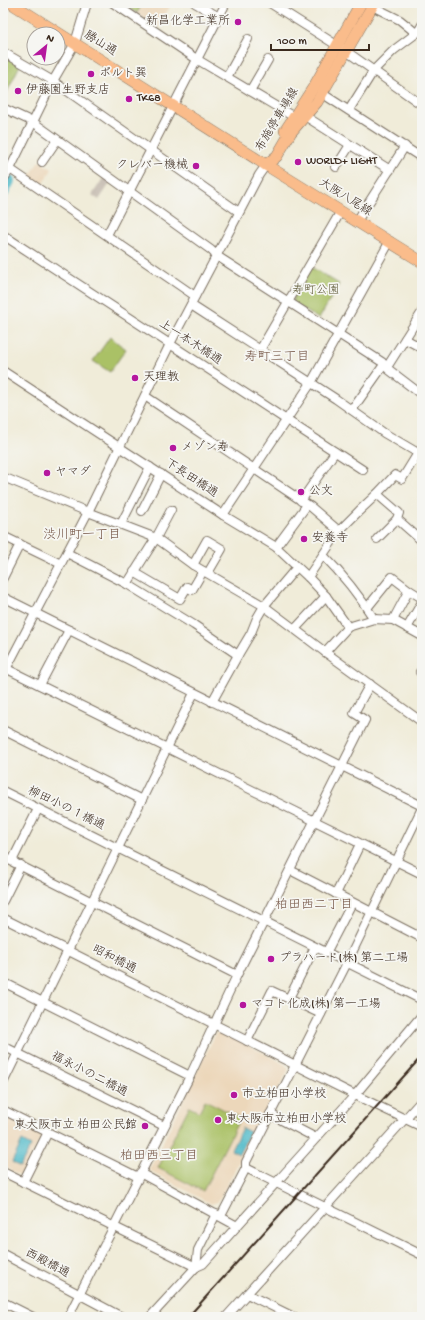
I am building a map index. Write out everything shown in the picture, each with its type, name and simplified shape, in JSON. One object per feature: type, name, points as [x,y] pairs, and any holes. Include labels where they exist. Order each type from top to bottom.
[{"type":"main road","name":"勝山通","points":[[11,3],[174,106]]},
{"type":"main road","name":"布施停車場線","points":[[299,116],[323,94],[362,3]]},
{"type":"main road","name":"布施停車場線","points":[[266,165],[299,116],[315,85],[342,48],[376,6]]},
{"type":"main road","name":"大阪八尾線","points":[[174,106],[422,262]]},
{"type":"street","points":[[87,3],[75,43],[53,81],[6,173],[107,235],[195,296]]},
{"type":"street","points":[[113,3],[198,60],[250,91],[299,116],[350,145],[390,170]]},
{"type":"street","points":[[196,3],[219,17]]},
{"type":"street","points":[[107,235],[226,3]]},
{"type":"street","points":[[270,3],[342,48],[422,105]]},
{"type":"street","points":[[349,110],[374,70],[394,50],[420,32],[376,6]]},
{"type":"street","points":[[227,77],[248,39]]},
{"type":"street","points":[[3,52],[53,81],[239,212]]},
{"type":"street","points":[[250,91],[268,60]]},
{"type":"street","points":[[323,94],[422,158]]},
{"type":"street","points":[[3,108],[33,122],[211,250],[217,256],[386,366],[422,395]]},
{"type":"street","points":[[42,162],[57,140]]},
{"type":"street","points":[[336,167],[350,145]]},
{"type":"street","points":[[357,221],[405,146]]},
{"type":"street","points":[[266,165],[239,212],[170,344],[88,512],[36,614],[4,670],[40,685],[422,874]]},
{"type":"street","points":[[260,350],[341,211]]},
{"type":"street","name":"上一本木橋通","points":[[3,235],[363,470]]},
{"type":"street","points":[[223,515],[311,383],[390,241]]},
{"type":"street","points":[[191,305],[352,410],[384,433],[420,451],[402,479],[395,475],[339,531],[308,577]]},
{"type":"street","points":[[352,410],[383,366],[389,364],[422,312]]},
{"type":"street","points":[[405,339],[422,348]]},
{"type":"street","name":"下長田橋通","points":[[3,371],[223,515],[276,547],[326,596],[348,627]]},
{"type":"street","points":[[145,396],[304,503],[339,531]]},
{"type":"street","points":[[276,547],[335,452]]},
{"type":"street","points":[[121,524],[150,467]]},
{"type":"street","points":[[142,511],[161,474]]},
{"type":"street","points":[[3,477],[156,538],[194,565],[264,606],[422,722]]},
{"type":"street","points":[[377,494],[399,513],[397,520],[377,539]]},
{"type":"street","points":[[127,584],[156,538],[170,510]]},
{"type":"street","points":[[397,520],[422,541]]},
{"type":"street","points":[[3,536],[61,564]]},
{"type":"street","points":[[134,572],[180,599],[186,587],[192,590],[222,549],[207,540],[194,565]]},
{"type":"street","points":[[3,578],[20,544]]},
{"type":"street","points":[[67,553],[127,584],[194,625],[238,655]]},
{"type":"street","points":[[323,555],[357,592],[374,619]]},
{"type":"street","points":[[212,702],[251,633],[264,606],[297,567]]},
{"type":"street","points":[[367,608],[392,577],[422,598]]},
{"type":"street","points":[[393,620],[409,590]]},
{"type":"street","points":[[295,629],[326,596]]},
{"type":"street","points":[[3,597],[422,807],[347,963],[246,1162],[246,1168],[198,1250],[196,1267]]},
{"type":"street","points":[[407,628],[422,602]]},
{"type":"street","points":[[326,652],[348,627],[374,619],[393,620],[422,636]]},
{"type":"street","points":[[40,685],[69,630]]},
{"type":"street","points":[[422,670],[420,672],[422,674]]},
{"type":"street","points":[[68,1317],[190,1076],[237,974],[365,720],[354,713],[370,684]]},
{"type":"street","points":[[3,1083],[194,694]]},
{"type":"street","points":[[3,730],[142,800]]},
{"type":"street","name":"柳田小の１橋通","points":[[3,791],[422,1000]]},
{"type":"street","points":[[12,861],[38,809]]},
{"type":"street","points":[[336,894],[360,844]]},
{"type":"street","points":[[3,856],[237,974]]},
{"type":"street","points":[[3,901],[21,865]]},
{"type":"street","points":[[290,870],[422,938]]},
{"type":"street","points":[[326,953],[352,902]]},
{"type":"street","name":"昭和橋通","points":[[3,918],[355,1095],[422,1127]]},
{"type":"street","points":[[289,998],[315,947]]},
{"type":"street","points":[[3,982],[190,1076]]},
{"type":"street","points":[[247,1041],[272,991],[321,1014]]},
{"type":"street","points":[[150,1317],[196,1267],[203,1264],[277,1182],[355,1095],[422,1015]]},
{"type":"street","name":"福永小の二橋通","points":[[3,1046],[164,1126]]},
{"type":"street","points":[[226,1317],[422,1100]]},
{"type":"street","points":[[3,1110],[139,1175],[237,1226]]},
{"type":"street","points":[[270,1114],[316,1138]]},
{"type":"street","points":[[23,1182],[48,1132]]},
{"type":"street","points":[[246,1168],[422,1255]]},
{"type":"street","points":[[3,1172],[196,1267]]},
{"type":"street","name":"西殿橋通","points":[[3,1254],[122,1317]]},
{"type":"street","points":[[247,1294],[294,1317]]},
{"type":"street","points":[[3,1302],[33,1317]]},
{"type":"shaded area","points":[[144,3],[172,3],[158,27],[137,14]]},
{"type":"shaded area","points":[[39,161],[52,169],[41,187],[28,179]]},
{"type":"shaded area","points":[[104,177],[111,182],[99,200],[92,195]]},
{"type":"shaded area","name":"東大阪市立柏田小学校","points":[[221,1031],[285,1064],[289,1069],[218,1202],[211,1204],[149,1170],[216,1033]]},
{"type":"shaded area","points":[[3,1115],[42,1135],[21,1176],[3,1166]]},
{"type":"green space","points":[[121,3],[143,3],[137,13]]},
{"type":"green space","points":[[3,56],[20,65],[3,100]]},
{"type":"green space","name":"寿町公園","points":[[311,267],[339,284],[319,319],[293,303],[293,298]]},
{"type":"green space","points":[[110,337],[126,349],[110,372],[93,361]]},
{"type":"green space","points":[[205,1100],[240,1118],[203,1191],[158,1168],[189,1107],[199,1112]]},
{"type":"water","points":[[242,1128],[250,1132],[239,1154],[231,1150]]},
{"type":"water","points":[[22,1141],[31,1146],[20,1167],[12,1162]]},
{"type":"waterway","points":[[3,178],[9,181],[3,193]]},
{"type":"railway","points":[[188,1317],[422,1056]]},
{"type":"place","name":"新昌化学工業所","points":[[238,22]]},
{"type":"place","name":"ポルト巽","points":[[91,74]]},
{"type":"place","name":"伊藤園生野支店","points":[[18,91]]},
{"type":"place","name":"TK68","points":[[129,99]]},
{"type":"place","name":"WORLD+ LIGHT","points":[[298,162]]},
{"type":"place","name":"クレバー機械","points":[[196,166]]},
{"type":"place","name":"天理教","points":[[135,378]]},
{"type":"place","name":"メゾン寿","points":[[173,448]]},
{"type":"place","name":"ヤマダ","points":[[47,473]]},
{"type":"place","name":"公文","points":[[301,492]]},
{"type":"place","name":"安養寺","points":[[304,539]]},
{"type":"place","name":"プラハード(株) 第二工場","points":[[271,959]]},
{"type":"place","name":"マコト化成(株) 第一工場","points":[[243,1005]]},
{"type":"place","name":"市立柏田小学校","points":[[234,1095]]},
{"type":"place","name":"東大阪市立柏田小学校","points":[[218,1120]]},
{"type":"place","name":"東大阪市立 柏田公民館","points":[[145,1126]]},
{"type":"district","name":"寿町三丁目","points":[[277,357]]},
{"type":"district","name":"渋川町一丁目","points":[[82,535]]},
{"type":"district","name":"柏田西二丁目","points":[[314,905]]},
{"type":"district","name":"柏田西三丁目","points":[[159,1156]]}]
